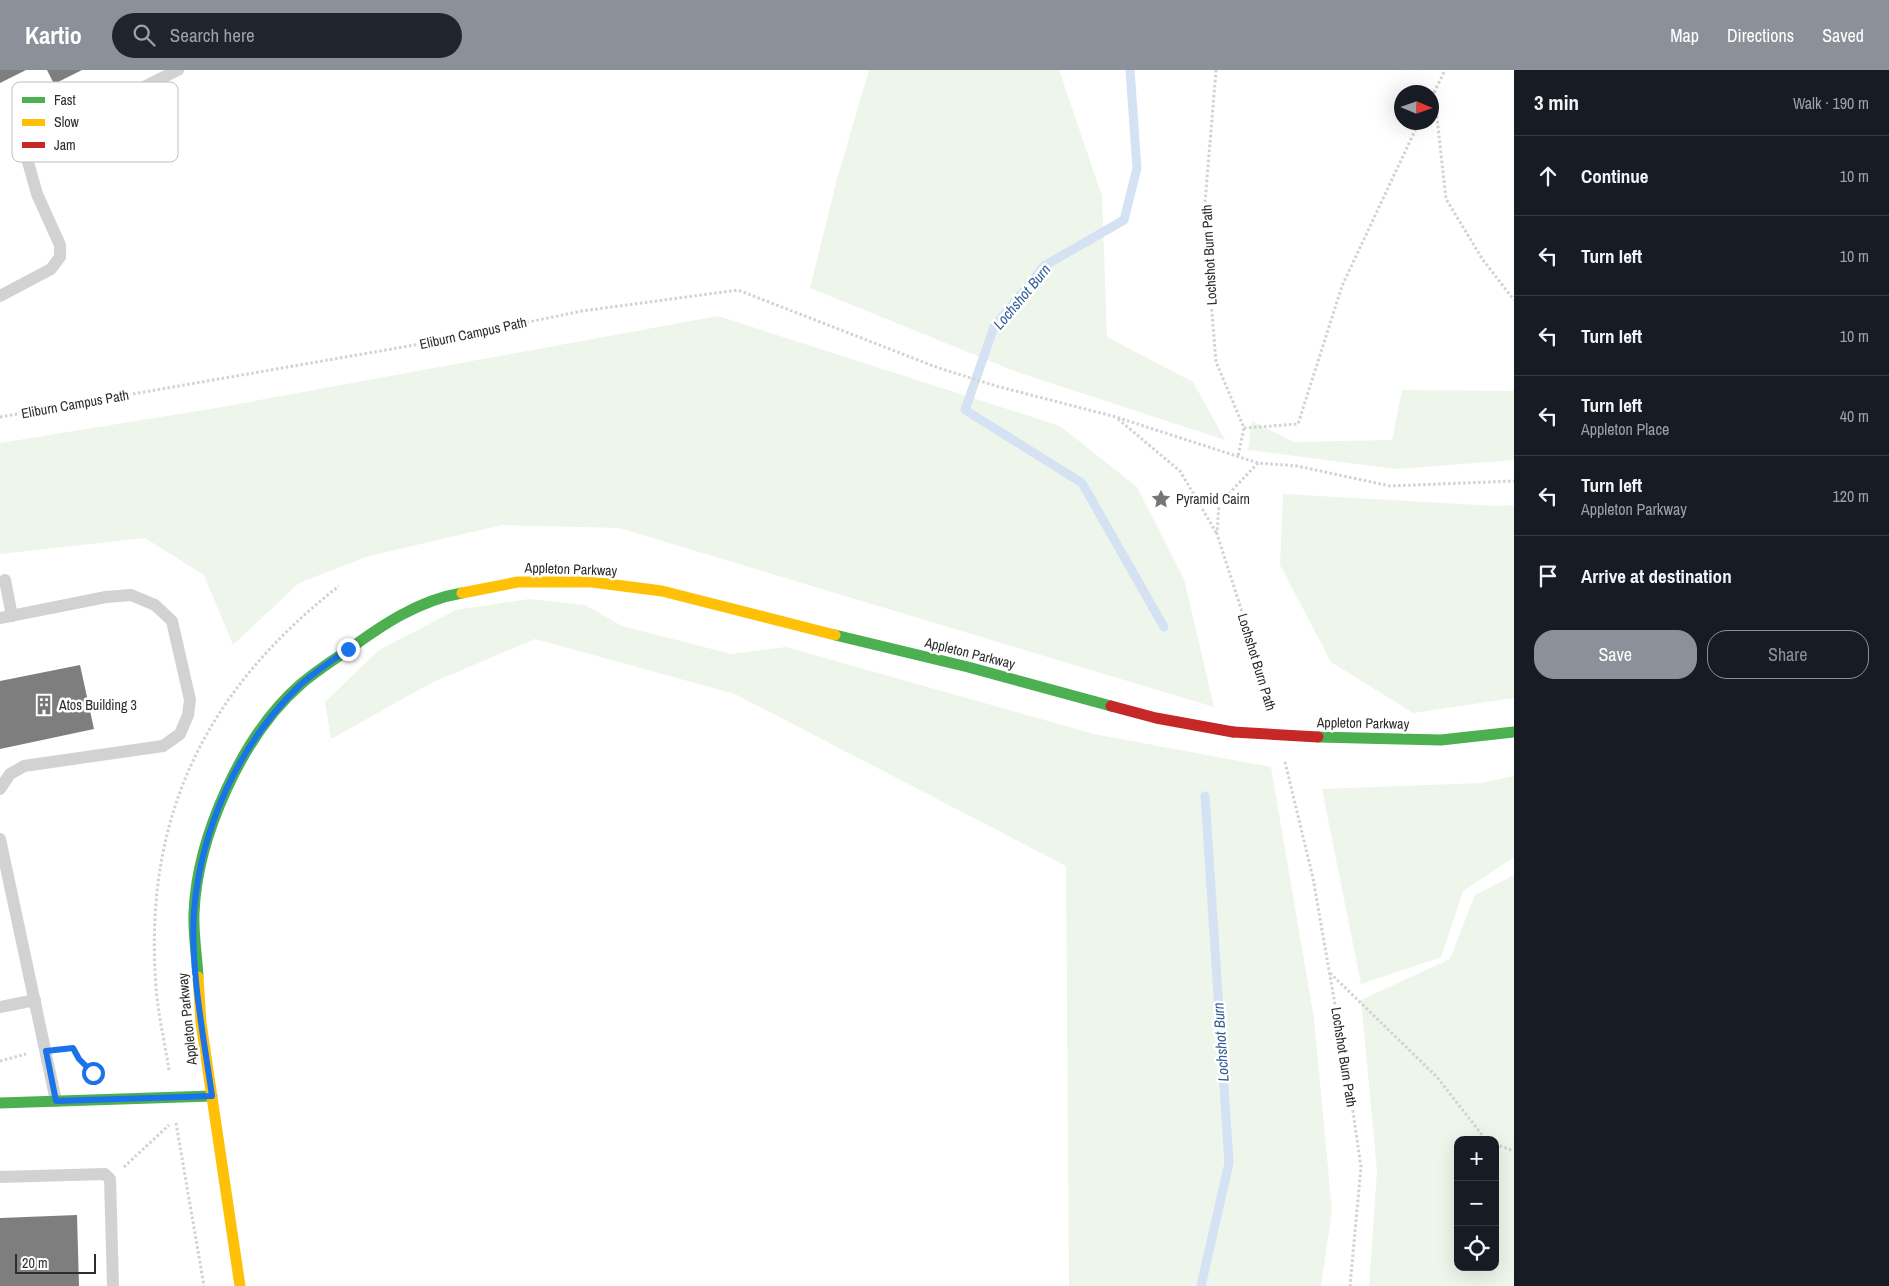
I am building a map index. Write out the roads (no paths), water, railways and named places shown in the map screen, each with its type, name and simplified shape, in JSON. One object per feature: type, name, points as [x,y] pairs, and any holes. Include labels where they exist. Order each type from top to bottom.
[{"type":"street","name":"Appleton Parkway","points":[[240,1286],[201,1023],[194,914],[197,887],[210,830],[238,763],[272,715],[301,684],[378,628],[438,597],[518,582],[546,581],[592,582],[662,591],[968,667],[1156,718],[1233,732],[1318,737],[1424,739],[1495,736],[1514,732]]},
{"type":"street","points":[[0,1103],[212,1096]]},
{"type":"lane","points":[[154,82],[178,70]]},
{"type":"lane","points":[[0,296],[51,268],[60,257],[60,244],[37,194],[28,162]]},
{"type":"lane","points":[[0,789],[10,774],[24,766],[163,746],[180,734],[188,715],[190,700],[172,621],[155,605],[131,595],[106,597],[6,617],[5,580]]},
{"type":"lane","points":[[0,838],[5,885],[35,1000],[56,1101]]},
{"type":"lane","points":[[0,1007],[35,1000]]},
{"type":"lane","points":[[0,1177],[104,1174],[110,1179],[113,1286]]},
{"type":"waterway","name":"Lochshot Burn","points":[[1130,70],[1137,168],[1124,220],[1044,266],[994,327],[965,410],[1082,483],[1164,627]]},
{"type":"waterway","name":"Lochshot Burn","points":[[1201,1286],[1229,1163],[1205,796]]},
{"type":"place","name":"Pyramid Cairn","points":[[1161,499]]},
{"type":"place","name":"Atos Building 3","points":[[44,705]]}]
